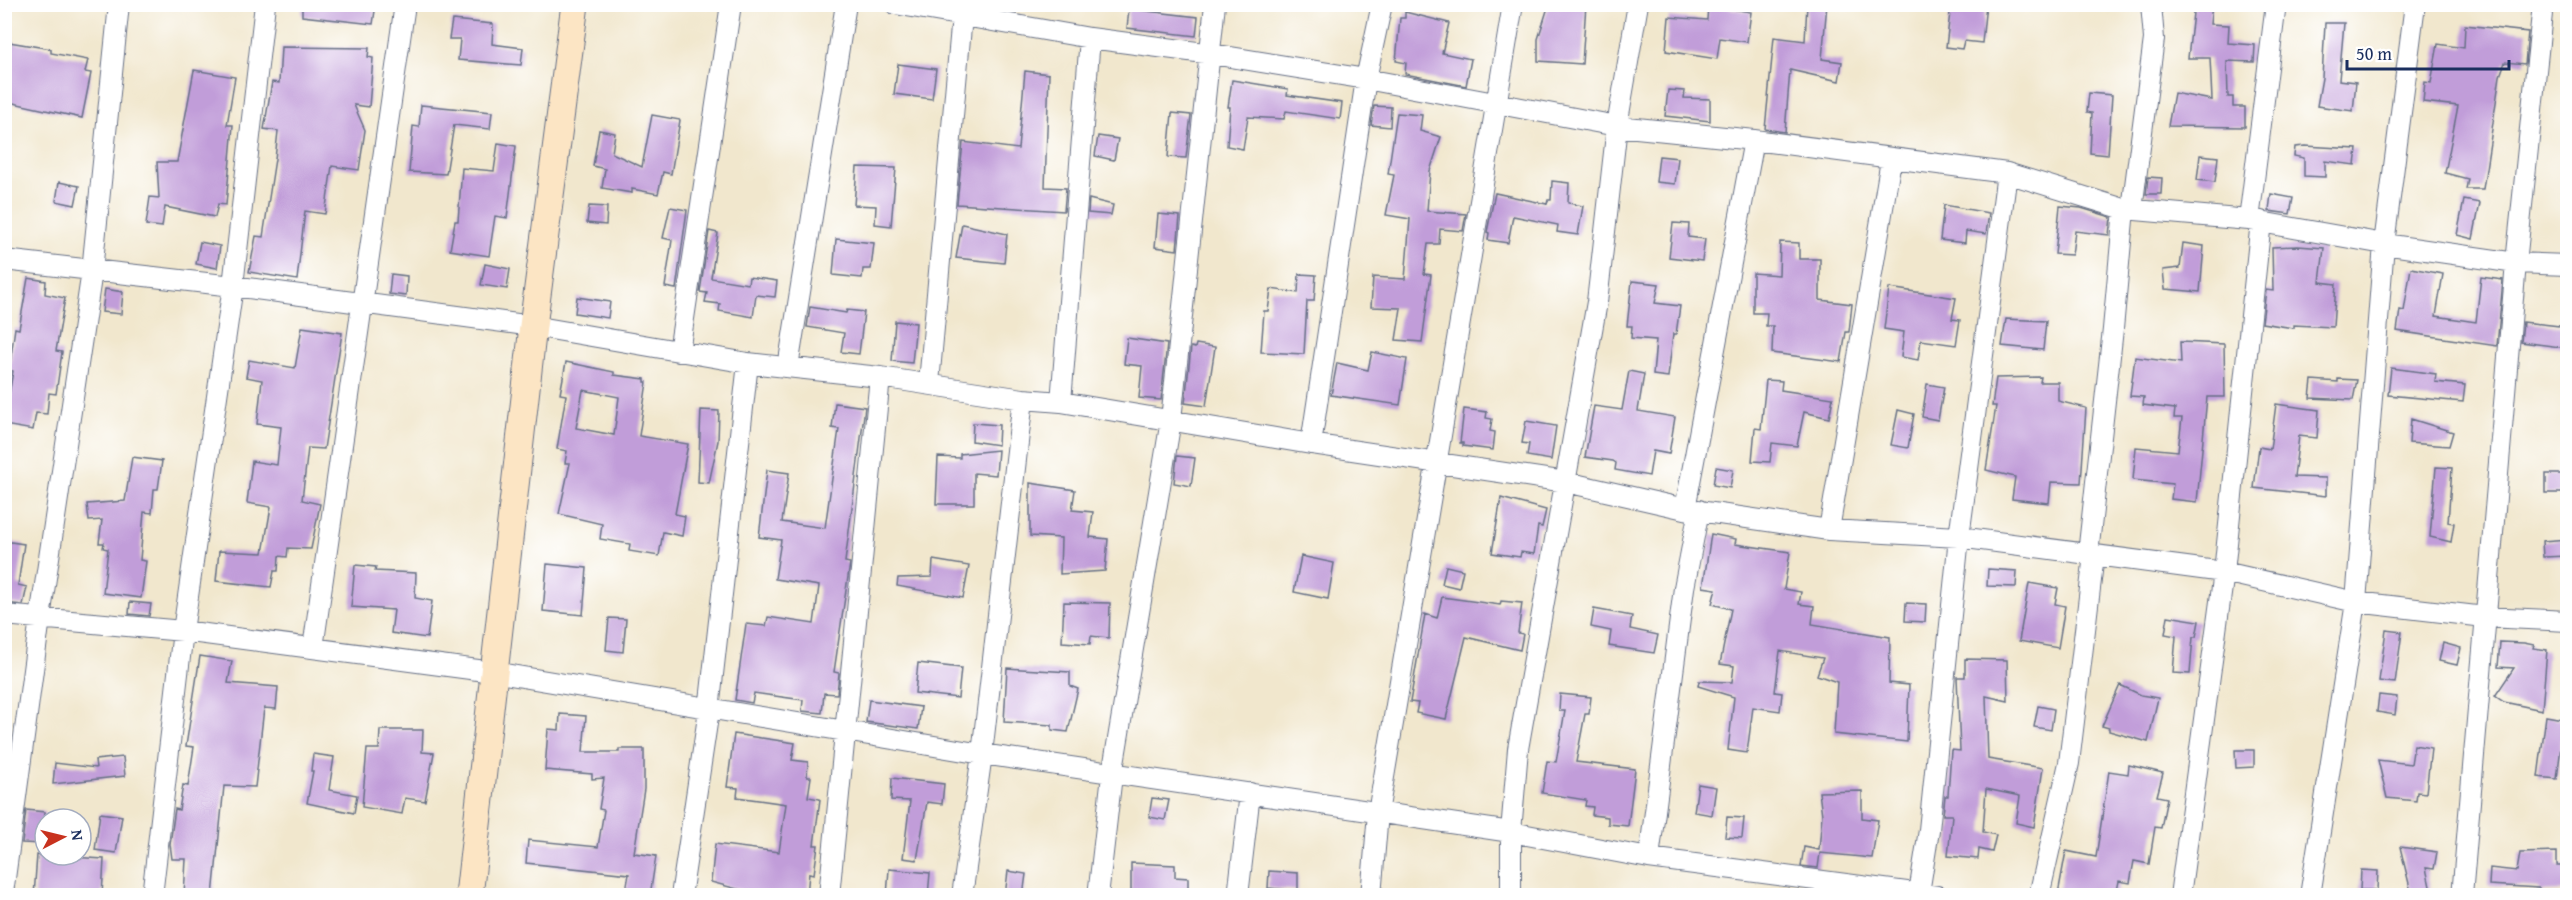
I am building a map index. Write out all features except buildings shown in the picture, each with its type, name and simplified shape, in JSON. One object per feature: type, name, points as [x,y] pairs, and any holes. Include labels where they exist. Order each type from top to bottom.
[{"type":"street","points":[[4,886],[40,618],[92,271],[119,4]]},
{"type":"street","points":[[152,896],[183,631],[233,286],[265,4]]},
{"type":"street","points":[[313,648],[405,4]]},
{"type":"street","points":[[469,896],[533,326],[575,4]]},
{"type":"street","points":[[680,352],[731,4]]},
{"type":"street","points":[[788,367],[846,4]]},
{"type":"street","points":[[895,4],[953,11],[1089,38],[1212,54],[1366,80],[1617,126],[1754,140],[1892,160],[2007,173],[2128,209],[2255,220],[2384,244],[2516,263],[2568,265]]},
{"type":"street","points":[[1098,896],[1112,774],[1171,420],[1212,54],[1215,4]]},
{"type":"street","points":[[1311,444],[1366,80],[1382,4]]},
{"type":"street","points":[[1371,896],[1378,813],[1439,461],[1513,4]]},
{"type":"street","points":[[1511,896],[1511,832],[1518,749],[1597,302],[1617,126],[1638,4]]},
{"type":"street","points":[[2039,896],[2069,763],[2114,328],[2128,209],[2154,39],[2151,4]]},
{"type":"street","points":[[2180,896],[2224,572],[2276,4]]},
{"type":"street","points":[[2310,896],[2356,602],[2384,244],[2415,4]]},
{"type":"street","points":[[2462,896],[2516,263],[2543,4]]},
{"type":"street","points":[[929,383],[953,11]]},
{"type":"street","points":[[1061,402],[1089,38]]},
{"type":"street","points":[[1649,858],[1692,510],[1754,140]]},
{"type":"street","points":[[1829,530],[1892,160]]},
{"type":"street","points":[[4,615],[183,631],[493,672],[982,754],[1511,832],[1803,886],[1928,894],[1929,831],[1959,537],[2007,173]]},
{"type":"street","points":[[4,260],[362,303],[533,326],[748,363],[929,383],[1023,399],[1061,402],[1311,444],[1439,461],[1566,482],[1692,510],[1829,530],[1959,537],[2224,572],[2356,602],[2485,616],[2568,621]]},
{"type":"street","points":[[681,896],[709,710],[748,363]]},
{"type":"street","points":[[829,896],[847,732],[880,377]]},
{"type":"street","points":[[962,896],[982,754],[1023,399]]},
{"type":"street","points":[[1238,896],[1250,793]]}]
